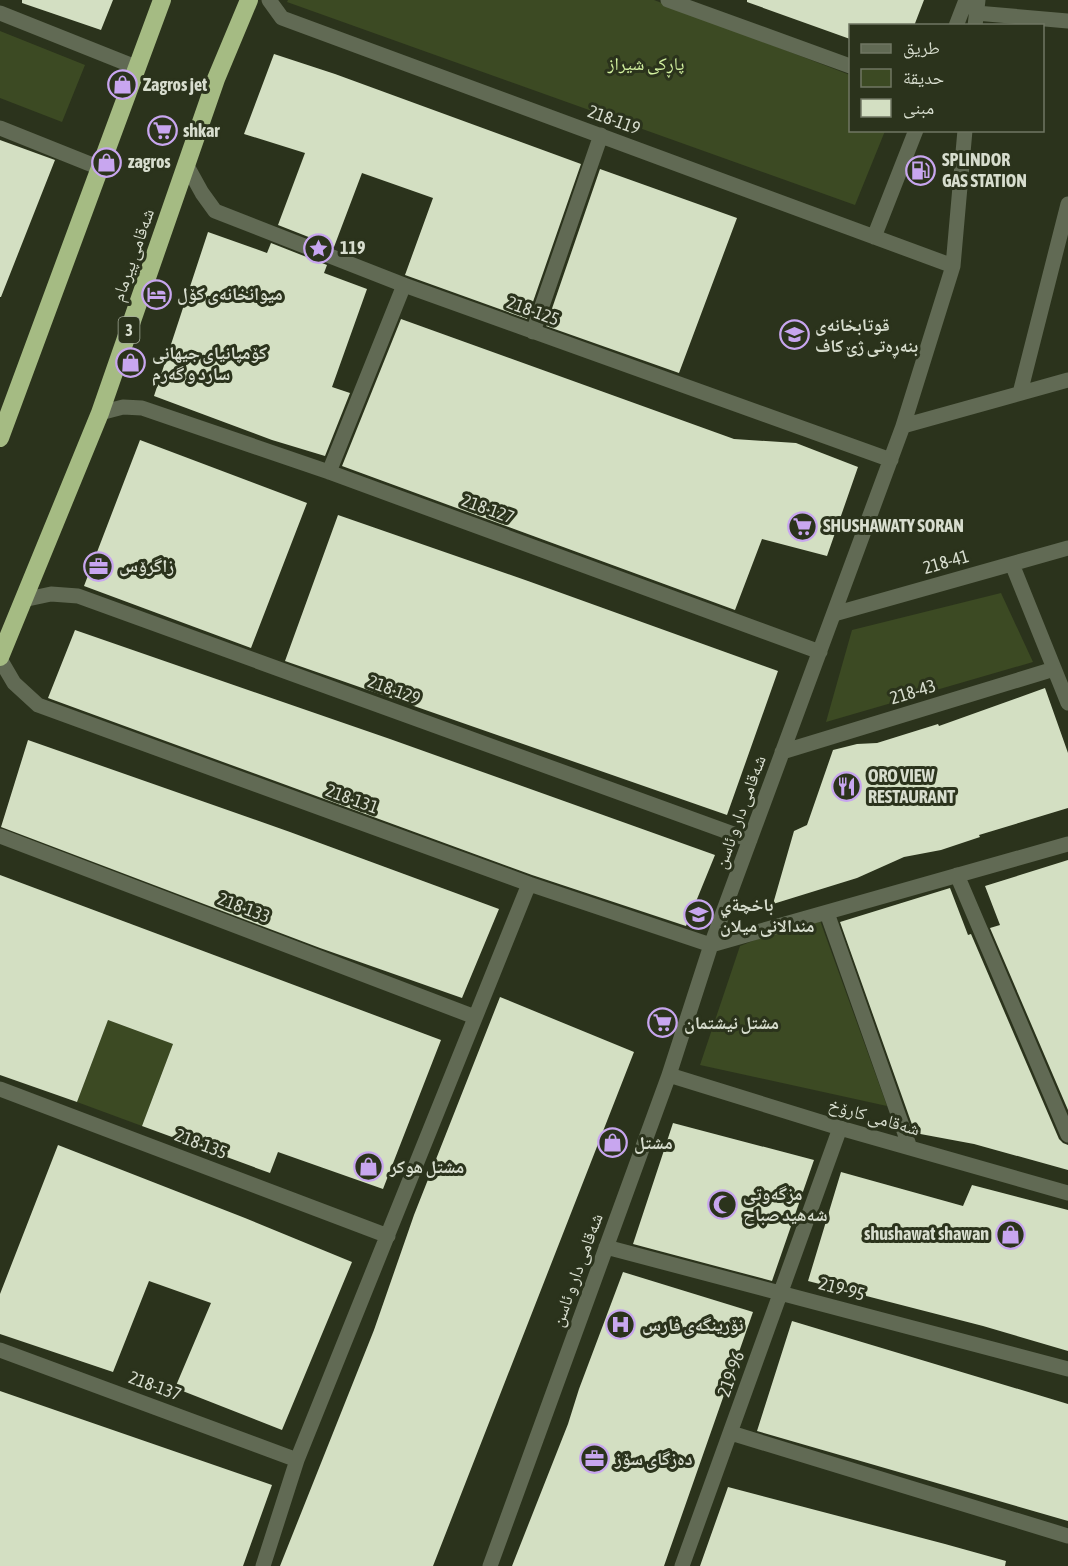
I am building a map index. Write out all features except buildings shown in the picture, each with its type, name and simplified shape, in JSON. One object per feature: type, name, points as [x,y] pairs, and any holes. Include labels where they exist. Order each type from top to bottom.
[{"type":"highway","points":[[0,438],[162,0]]},
{"type":"highway","name":"شەقامی پیرمام","points":[[0,658],[100,414],[216,79],[249,0]]},
{"type":"street","name":"218-119","points":[[269,0],[282,18],[953,266]]},
{"type":"street","points":[[668,0],[849,66]]},
{"type":"street","points":[[957,24],[966,0]]},
{"type":"street","points":[[0,13],[138,68]]},
{"type":"street","points":[[976,13],[1068,21]]},
{"type":"street","points":[[0,128],[100,168]]},
{"type":"street","points":[[874,237],[915,132]]},
{"type":"street","name":"شەقامی دار و ئاسن","points":[[490,1566],[669,1075],[711,945],[903,426],[953,266],[965,132]]},
{"type":"street","points":[[533,332],[601,135]]},
{"type":"street","name":"218-125","points":[[186,165],[215,211],[404,285],[891,460]]},
{"type":"street","points":[[1020,393],[1068,204]]},
{"type":"street","points":[[329,472],[404,285]]},
{"type":"street","points":[[903,426],[1068,380]]},
{"type":"street","name":"218-127","points":[[100,414],[123,407],[142,408],[329,472],[820,652]]},
{"type":"street","name":"218-41","points":[[834,614],[1068,548]]},
{"type":"street","points":[[1012,564],[1068,703]]},
{"type":"street","name":"218-129","points":[[22,600],[51,594],[78,596],[750,840]]},
{"type":"street","name":"218-131","points":[[0,658],[14,683],[38,705],[529,884],[711,945]]},
{"type":"street","name":"218-43","points":[[782,752],[1054,669]]},
{"type":"street","name":"218-133","points":[[0,836],[475,1017]]},
{"type":"street","points":[[711,945],[1068,844]]},
{"type":"street","points":[[957,875],[1068,1135]]},
{"type":"street","points":[[263,1566],[297,1460],[529,884]]},
{"type":"street","points":[[827,913],[910,1148]]},
{"type":"street","name":"شەقامی کارۆخ","points":[[669,1075],[840,1128],[1068,1193]]},
{"type":"street","name":"218-135","points":[[0,1089],[388,1236]]},
{"type":"street","name":"219-96","points":[[682,1566],[840,1128]]},
{"type":"street","name":"219-95","points":[[606,1247],[1068,1369]]},
{"type":"street","name":"218-137","points":[[0,1350],[297,1460]]},
{"type":"street","points":[[731,1433],[1068,1536]]},
{"type":"green space","name":"پاڕکی شیراز","points":[[288,0],[654,0],[849,75],[849,132],[885,132],[855,205],[287,2]]},
{"type":"green space","points":[[0,31],[85,65],[62,122],[0,98]]},
{"type":"green space","points":[[1001,593],[1033,662],[826,722],[852,630]]},
{"type":"green space","points":[[818,915],[887,1106],[700,1065],[740,946]]},
{"type":"green space","points":[[108,1020],[173,1044],[142,1126],[77,1102]]},
{"type":"place","name":"Zagros jet","points":[[122,85]]},
{"type":"place","name":"shkar","points":[[162,131]]},
{"type":"place","name":"zagros","points":[[107,162]]},
{"type":"place","name":"SPLINDOR GAS STATION","points":[[921,170]]},
{"type":"place","name":"119","points":[[319,248]]},
{"type":"place","name":"میوانخانەی کۆل","points":[[156,294]]},
{"type":"place","name":"قوتابخانەی بنەڕەتی ژێ کاف","points":[[794,335]]},
{"type":"place","name":"کۆمپانیای جیهانی سارد و گەرم","points":[[131,363]]},
{"type":"place","name":"SHUSHAWATY SORAN","points":[[802,526]]},
{"type":"place","name":"زاگرۆس","points":[[98,566]]},
{"type":"place","name":"ORO VIEW RESTAURANT","points":[[847,786]]},
{"type":"place","name":"باخچةي مندالانى ميلان","points":[[699,915]]},
{"type":"place","name":"مشتل نيشتمان","points":[[663,1023]]},
{"type":"place","name":"مشتل","points":[[613,1143]]},
{"type":"place","name":"مشتل هوكر","points":[[369,1167]]},
{"type":"place","name":"مزگه‌وتی شه‌هید صباح","points":[[722,1204]]},
{"type":"place","name":"shushawat shawan","points":[[1010,1234]]},
{"type":"place","name":"نۆرینگەی فارس","points":[[621,1325]]},
{"type":"place","name":"دەزگای سۆز","points":[[594,1459]]}]
